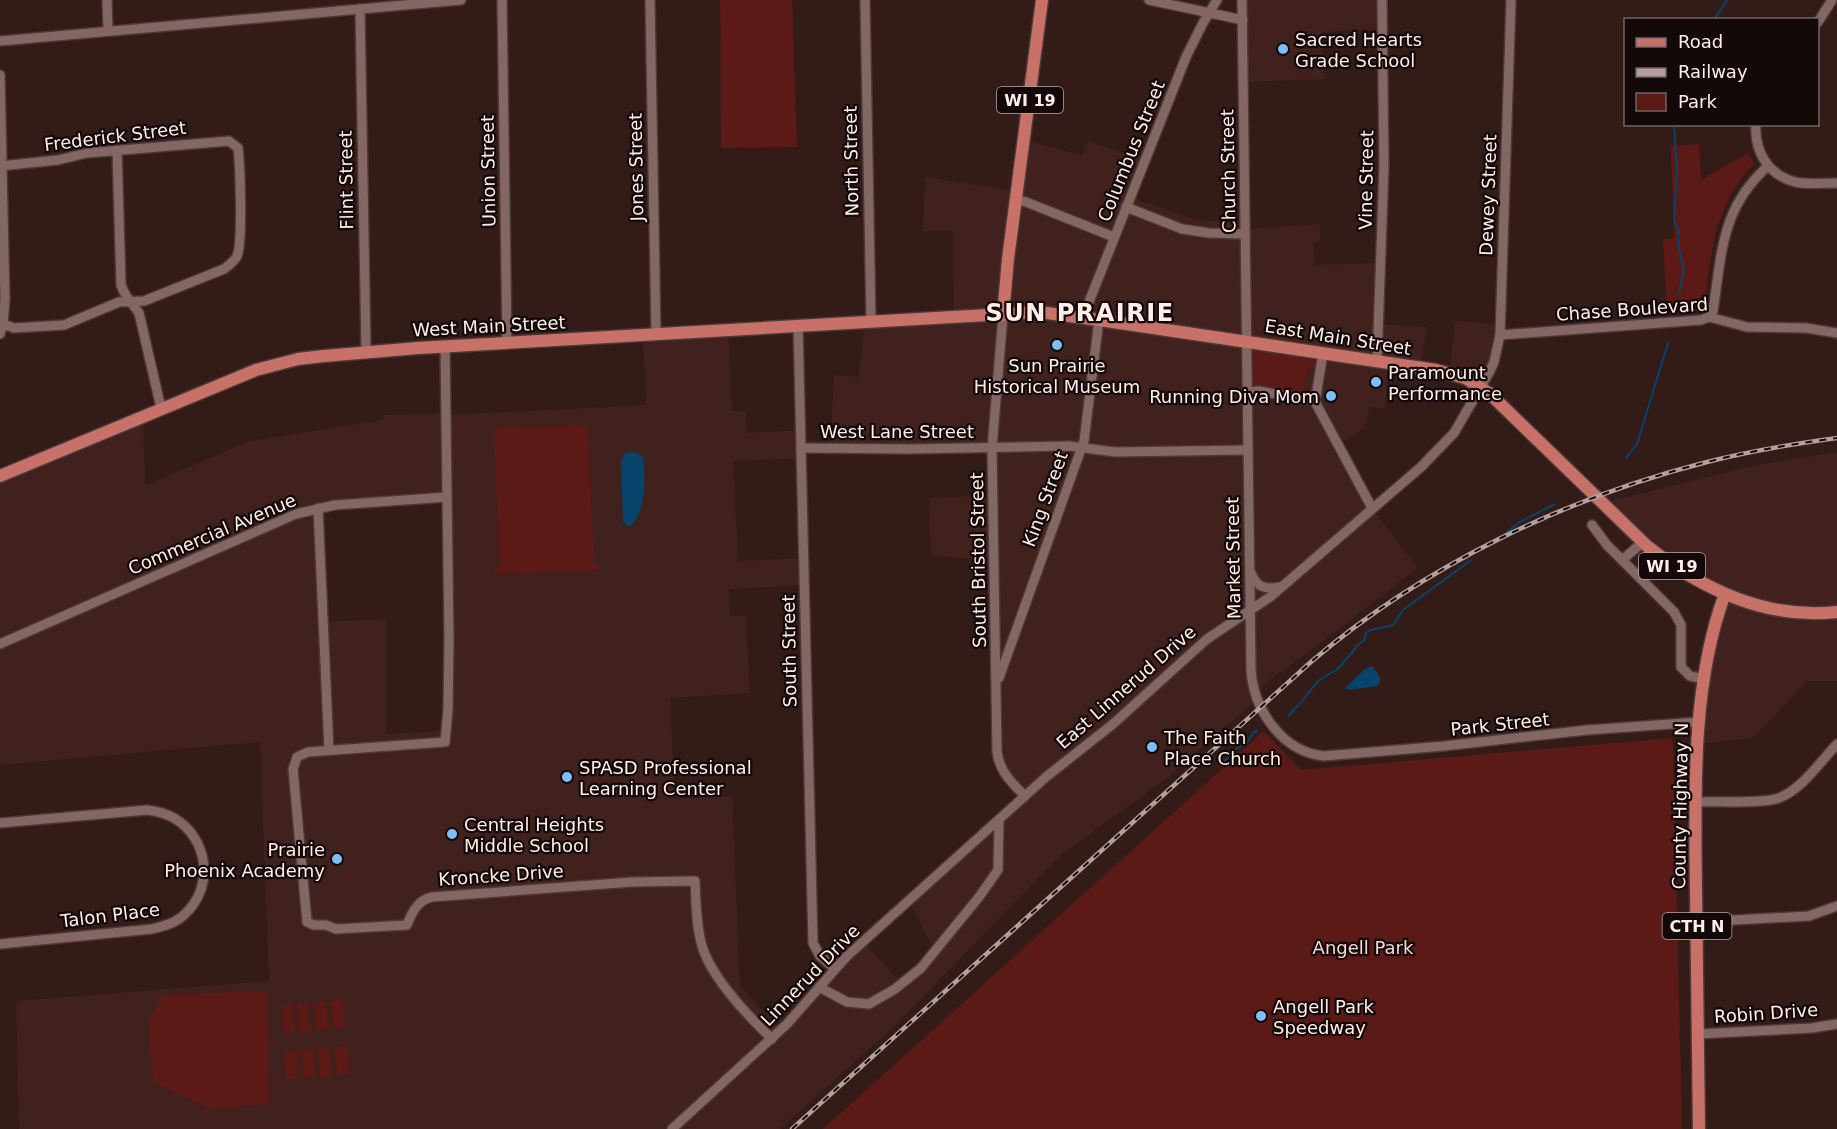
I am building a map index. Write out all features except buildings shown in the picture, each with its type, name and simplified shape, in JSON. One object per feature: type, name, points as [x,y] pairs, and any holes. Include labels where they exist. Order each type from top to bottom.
[{"type":"main road","name":"WI 19","points":[[1003,315],[1042,0]]},
{"type":"main road","name":"East Main Street","points":[[1003,315],[1040,312],[1083,317],[1246,341],[1322,357],[1377,361],[1436,370],[1465,378],[1480,386],[1508,410],[1643,542],[1676,568],[1725,594],[1778,610],[1811,614],[1837,612]]},
{"type":"main road","name":"West Main Street","points":[[0,476],[244,374],[298,359],[366,351],[507,342],[1003,315]]},
{"type":"main road","name":"County Highway N","points":[[1699,1129],[1696,802],[1699,722],[1718,608],[1725,594]]},
{"type":"street","points":[[107,0],[108,30]]},
{"type":"street","points":[[0,41],[461,0]]},
{"type":"street","name":"Union Street","points":[[502,0],[507,342]]},
{"type":"street","name":"Jones Street","points":[[650,0],[656,334]]},
{"type":"street","name":"North Street","points":[[865,0],[871,321]]},
{"type":"street","points":[[1149,0],[1243,20]]},
{"type":"street","name":"Columbus Street","points":[[1083,317],[1186,57],[1217,0]]},
{"type":"street","name":"Church Street","points":[[1242,0],[1246,341]]},
{"type":"street","name":"Vine Street","points":[[1377,361],[1384,166],[1382,0]]},
{"type":"street","name":"Dewey Street","points":[[1480,386],[1494,362],[1500,335],[1511,0]]},
{"type":"street","points":[[1819,20],[1832,0]]},
{"type":"street","name":"Flint Street","points":[[360,9],[366,351]]},
{"type":"street","points":[[0,75],[4,299],[3,324],[0,334]]},
{"type":"street","points":[[1756,126],[1758,149],[1768,166],[1796,182],[1837,183]]},
{"type":"street","name":"Frederick Street","points":[[1,166],[58,160],[87,153],[117,150],[219,141],[234,143],[238,148],[240,246],[235,260],[224,269],[144,302],[131,302]]},
{"type":"street","points":[[117,150],[121,285],[125,297],[139,313],[161,408]]},
{"type":"street","points":[[1709,317],[1713,311],[1723,242],[1730,219],[1745,190],[1768,166]]},
{"type":"street","points":[[1016,200],[1114,237]]},
{"type":"street","points":[[1126,207],[1182,229],[1209,233],[1245,234]]},
{"type":"street","points":[[3,324],[14,328],[54,327],[119,302],[131,302]]},
{"type":"street","name":"South Bristol Street","points":[[1003,315],[992,448],[998,760],[1005,776],[1025,796]]},
{"type":"street","name":"Chase Boulevard","points":[[1500,335],[1701,320],[1709,317],[1747,327],[1806,328],[1837,333]]},
{"type":"street","name":"King Street","points":[[997,683],[1082,447],[1099,320]]},
{"type":"street","name":"South Street","points":[[798,325],[813,943],[820,956],[834,968]]},
{"type":"street","name":"Market Street","points":[[1246,341],[1251,674],[1256,700],[1264,715],[1281,734],[1306,753]]},
{"type":"street","name":"Kroncke Drive","points":[[445,346],[448,700],[445,742],[308,752],[297,757],[293,769],[305,917],[309,924],[326,925],[336,929],[407,925],[419,903],[432,897],[632,882],[695,881],[698,925],[706,958],[720,981],[772,1039]]},
{"type":"street","points":[[1322,357],[1314,396],[1372,508]]},
{"type":"street","name":"East Linnerud Drive","points":[[999,821],[1025,796],[1113,724],[1207,639],[1250,611],[1280,587],[1421,467],[1454,433],[1473,403],[1480,386]]},
{"type":"street","points":[[1248,392],[1258,391],[1309,400],[1314,396]]},
{"type":"street","name":"West Lane Street","points":[[801,448],[1082,447],[1128,452],[1248,450]]},
{"type":"street","name":"Commercial Avenue","points":[[0,644],[280,520],[334,505],[447,497]]},
{"type":"street","points":[[318,508],[329,750]]},
{"type":"street","points":[[1592,525],[1607,545],[1677,615],[1681,625],[1681,666],[1690,676],[1705,679]]},
{"type":"street","points":[[1622,560],[1643,542]]},
{"type":"street","points":[[1249,567],[1257,585],[1268,589],[1280,587]]},
{"type":"street","name":"Park Street","points":[[1306,753],[1334,756],[1587,730],[1699,722]]},
{"type":"street","points":[[1696,802],[1759,801],[1782,797],[1799,784],[1837,744]]},
{"type":"street","name":"Talon Place","points":[[0,823],[147,810],[161,812],[174,818],[197,841],[205,867],[202,886],[195,903],[171,924],[152,929],[0,944]]},
{"type":"street","points":[[819,987],[847,1002],[869,1004],[895,989],[921,968],[998,870],[999,821]]},
{"type":"street","name":"Linnerud Drive","points":[[672,1129],[772,1039],[834,968],[999,821]]},
{"type":"street","points":[[1697,922],[1809,916],[1837,906]]},
{"type":"street","name":"Robin Drive","points":[[1698,1034],[1812,1028],[1837,1024]]},
{"type":"shaded area","name":"Sacred Hearts Grade School","points":[[1242,0],[1382,0],[1382,28],[1322,32],[1325,79],[1243,82]]},
{"type":"shaded area","points":[[1024,140],[1082,155],[1087,141],[1145,160],[1130,197],[1196,220],[1245,224],[1246,229],[1320,224],[1320,242],[1313,242],[1315,265],[1379,263],[1377,324],[1427,327],[1420,368],[1388,363],[1385,409],[1370,407],[1364,429],[1337,444],[1372,508],[1418,568],[1305,655],[1254,691],[1256,700],[1166,779],[1062,854],[894,1027],[780,1129],[19,1129],[16,1001],[269,981],[260,742],[0,765],[0,476],[143,416],[145,486],[249,441],[382,420],[384,415],[446,413],[446,415],[646,405],[643,335],[728,329],[732,411],[746,411],[747,433],[801,430],[802,458],[733,461],[738,561],[804,558],[804,585],[729,589],[730,616],[746,616],[750,693],[670,698],[675,799],[732,796],[740,986],[781,1030],[863,942],[902,983],[935,952],[909,901],[1024,796],[1001,768],[995,583],[984,559],[931,556],[929,498],[993,495],[992,448],[830,448],[834,375],[859,377],[865,322],[954,317],[953,231],[923,231],[925,177],[1017,191]],"holes":[[[447,497],[446,731],[386,734],[386,619],[323,622],[318,509]]]},
{"type":"shaded area","points":[[1455,321],[1501,324],[1500,335],[1480,386],[1449,374]]},
{"type":"shaded area","points":[[1837,452],[1837,681],[1808,681],[1752,738],[1698,744],[1725,594],[1701,583],[1602,503],[1757,465]]},
{"type":"green space","points":[[720,0],[792,0],[797,147],[721,148]]},
{"type":"green space","points":[[1699,144],[1701,180],[1748,153],[1754,164],[1740,180],[1722,213],[1713,248],[1704,307],[1667,310],[1663,239],[1674,238],[1671,146]]},
{"type":"green space","points":[[1246,341],[1323,353],[1321,368],[1306,371],[1303,390],[1317,387],[1316,396],[1248,392]]},
{"type":"green space","points":[[588,425],[594,564],[600,565],[600,570],[493,574],[492,569],[499,568],[494,428]]},
{"type":"green space","name":"Angell Park","points":[[1264,731],[1301,770],[1671,738],[1673,744],[1682,1129],[823,1129]]},
{"type":"green space","points":[[262,991],[268,996],[269,1104],[211,1109],[153,1082],[148,1022],[162,995]]},
{"type":"green space","points":[[343,1000],[345,1028],[333,1029],[331,1001]]},
{"type":"green space","points":[[326,1002],[328,1029],[316,1030],[314,1003]]},
{"type":"green space","points":[[309,1003],[311,1031],[299,1032],[297,1004]]},
{"type":"green space","points":[[293,1004],[295,1032],[283,1033],[281,1005]]},
{"type":"green space","points":[[348,1046],[350,1074],[337,1075],[335,1047]]},
{"type":"green space","points":[[330,1047],[333,1076],[320,1077],[318,1048]]},
{"type":"green space","points":[[314,1049],[316,1077],[303,1078],[301,1050]]},
{"type":"green space","points":[[296,1050],[298,1079],[286,1080],[283,1051]]},
{"type":"water","points":[[635,452],[643,457],[644,494],[636,520],[630,527],[623,522],[621,462],[625,453]]},
{"type":"water","points":[[1372,666],[1380,677],[1380,683],[1377,686],[1350,690],[1345,688],[1364,670]]},
{"type":"waterway","points":[[1715,18],[1727,0]]},
{"type":"waterway","points":[[1674,126],[1677,171],[1674,221],[1679,232],[1678,245],[1684,269],[1679,292]]},
{"type":"waterway","points":[[1626,458],[1637,444],[1668,343]]},
{"type":"waterway","points":[[1506,533],[1518,523],[1555,504]]},
{"type":"waterway","points":[[1288,716],[1318,681],[1339,668],[1364,640],[1366,633],[1393,625],[1403,610],[1471,560]]},
{"type":"waterway","points":[[1221,765],[1238,747],[1246,744],[1257,731]]},
{"type":"railway","points":[[792,1129],[1312,661],[1401,595],[1498,539],[1601,495],[1654,477],[1723,458],[1837,438]]},
{"type":"place","name":"Sacred Hearts Grade School","points":[[1283,49]]},
{"type":"place","name":"Sun Prairie Historical Museum","points":[[1057,345]]},
{"type":"place","name":"Paramount Performance","points":[[1376,382]]},
{"type":"place","name":"Running Diva Mom","points":[[1331,396]]},
{"type":"place","name":"The Faith Place Church","points":[[1152,747]]},
{"type":"place","name":"SPASD Professional Learning Center","points":[[567,777]]},
{"type":"place","name":"Central Heights Middle School","points":[[452,834]]},
{"type":"place","name":"Prairie Phoenix Academy","points":[[337,859]]},
{"type":"place","name":"Angell Park Speedway","points":[[1261,1016]]},
{"type":"district","name":"SUN PRAIRIE","points":[[1080,313]]}]
